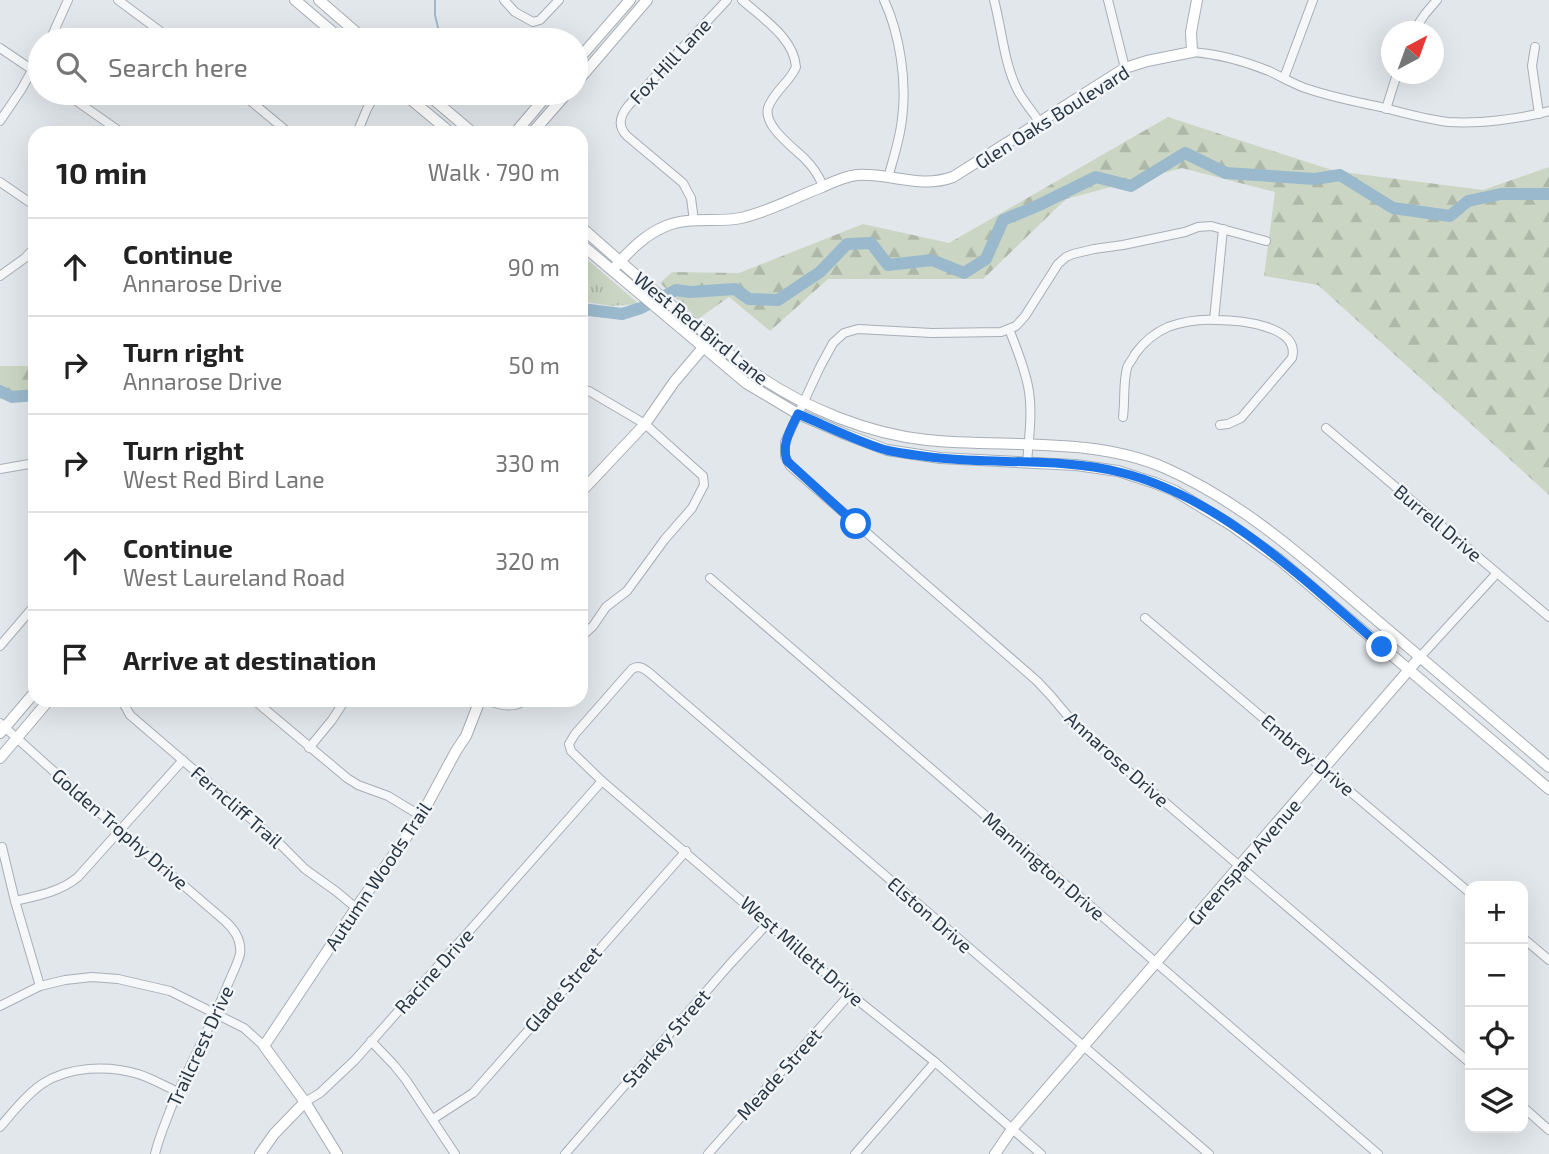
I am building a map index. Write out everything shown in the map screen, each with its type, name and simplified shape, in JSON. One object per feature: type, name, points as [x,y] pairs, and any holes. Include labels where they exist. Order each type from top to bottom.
[{"type":"main road","points":[[295,0],[328,28]]},
{"type":"main road","points":[[319,0],[351,28]]},
{"type":"main road","points":[[588,48],[630,0]]},
{"type":"main road","points":[[588,69],[648,0]]},
{"type":"main road","points":[[1192,52],[1191,32],[1197,0]]},
{"type":"main road","name":"Glen Oaks Boulevard","points":[[612,270],[642,239],[675,223],[742,218],[852,176],[871,175],[927,183],[953,177],[1125,68],[1192,52]]},
{"type":"main road","points":[[417,105],[443,126]]},
{"type":"main road","points":[[440,105],[465,126]]},
{"type":"main road","points":[[520,126],[538,105]]},
{"type":"main road","points":[[539,126],[558,105]]},
{"type":"main road","name":"West Red Bird Lane","points":[[588,233],[620,261],[641,287],[677,318],[703,347],[746,383],[798,414],[887,450],[940,458],[1027,462],[1118,471],[1175,491],[1231,525],[1280,560],[1549,789]]},
{"type":"main road","name":"West Red Bird Lane","points":[[588,250],[612,270],[641,287]]},
{"type":"main road","name":"West Red Bird Lane","points":[[677,318],[711,338],[756,374],[803,402],[860,425],[926,440],[1074,447],[1121,453],[1163,467],[1200,485],[1242,511],[1291,547],[1549,767]]},
{"type":"main road","points":[[588,485],[645,424],[674,382],[711,338]]},
{"type":"main road","points":[[1118,471],[1121,453]]},
{"type":"main road","points":[[1280,560],[1291,547]]},
{"type":"main road","name":"Greenspan Avenue","points":[[995,1154],[1012,1129],[1420,657]]},
{"type":"main road","points":[[2,728],[28,700]]},
{"type":"main road","points":[[0,758],[43,707]]},
{"type":"main road","name":"Autumn Woods Trail","points":[[264,1045],[421,816],[466,736],[479,707]]},
{"type":"main road","points":[[264,1045],[305,1102],[337,1154]]},
{"type":"main road","name":"Racine Drive","points":[[260,1154],[274,1133],[305,1102]]},
{"type":"street","points":[[55,28],[68,0]]},
{"type":"street","points":[[118,0],[156,28]]},
{"type":"street","points":[[504,0],[524,19],[533,22],[540,20],[558,0]]},
{"type":"street","name":"Fox Hill Lane","points":[[694,221],[691,198],[683,183],[627,136],[620,120],[628,106],[727,0]]},
{"type":"street","points":[[742,0],[785,40],[792,51],[796,67],[770,103],[769,119],[780,136],[810,164],[824,186]]},
{"type":"street","points":[[884,0],[898,47],[904,99],[898,142],[888,178]]},
{"type":"street","points":[[995,0],[1012,74],[1018,90],[1040,123]]},
{"type":"street","points":[[1108,0],[1125,68]]},
{"type":"street","points":[[1284,78],[1313,0]]},
{"type":"street","points":[[1420,21],[1437,0]]},
{"type":"street","points":[[1535,47],[1532,66],[1539,114]]},
{"type":"street","points":[[0,48],[28,66]]},
{"type":"street","name":"Glen Oaks Boulevard","points":[[1192,52],[1236,60],[1308,89],[1422,118],[1469,122],[1549,111]]},
{"type":"street","points":[[0,121],[28,77]]},
{"type":"street","points":[[1386,109],[1394,84]]},
{"type":"street","points":[[82,105],[112,126]]},
{"type":"street","points":[[255,105],[281,126]]},
{"type":"street","points":[[360,126],[368,105]]},
{"type":"street","points":[[0,182],[28,201]]},
{"type":"street","points":[[1027,462],[1030,408],[1028,387],[1009,329],[1017,326],[1025,316],[1058,264],[1066,257],[1094,249],[1124,245],[1198,227],[1211,226],[1266,241]]},
{"type":"street","points":[[1214,320],[1223,229]]},
{"type":"street","points":[[0,276],[28,255]]},
{"type":"street","points":[[1123,417],[1127,367],[1143,343],[1158,332],[1186,323],[1214,320],[1270,327],[1278,331],[1287,338],[1294,352],[1288,364],[1241,418],[1220,425]]},
{"type":"street","name":"Annarose Drive","points":[[1009,329],[992,333],[932,334],[858,329],[848,331],[833,343],[785,442],[784,449],[790,466],[1037,681],[1078,729],[1465,1059]]},
{"type":"street","points":[[588,391],[645,424],[703,475],[704,485],[692,508],[665,539],[627,591],[606,607],[588,631]]},
{"type":"street","name":"Burrell Drive","points":[[1326,428],[1549,617]]},
{"type":"street","points":[[0,468],[28,464]]},
{"type":"street","name":"Greenspan Avenue","points":[[1420,657],[1497,573]]},
{"type":"street","name":"Mannington Drive","points":[[710,578],[1378,1154]]},
{"type":"street","points":[[0,646],[28,614]]},
{"type":"street","name":"Embrey Drive","points":[[1145,618],[1465,889]]},
{"type":"street","name":"West Millett Drive","points":[[652,675],[641,667],[632,669],[575,734],[569,744],[570,751],[850,995],[935,1062],[1041,1154]]},
{"type":"street","name":"Elston Drive","points":[[652,675],[1209,1154]]},
{"type":"street","name":"Ferncliff Trail","points":[[126,707],[130,715],[279,843],[305,869],[356,908]]},
{"type":"street","points":[[262,707],[347,778],[397,800],[421,816]]},
{"type":"street","points":[[309,748],[340,707]]},
{"type":"street","name":"Golden Trophy Drive","points":[[2,728],[17,738],[233,928],[238,938]]},
{"type":"street","points":[[15,901],[45,894],[72,882],[183,760]]},
{"type":"street","name":"Racine Drive","points":[[305,1102],[320,1093],[355,1060],[602,781]]},
{"type":"street","points":[[2,847],[40,986]]},
{"type":"street","name":"Glade Street","points":[[433,1119],[472,1093],[686,851]]},
{"type":"street","name":"Starkey Street","points":[[565,1154],[768,923]]},
{"type":"street","name":"Trailcrest Drive","points":[[155,1154],[160,1133],[240,955],[238,938]]},
{"type":"street","points":[[1528,942],[1549,960]]},
{"type":"street","points":[[0,1006],[40,986],[65,980],[92,977],[118,979],[170,992],[244,1028],[264,1045]]},
{"type":"street","name":"Meade Street","points":[[708,1154],[850,995]]},
{"type":"street","points":[[371,1041],[394,1065],[455,1154]]},
{"type":"street","points":[[855,1154],[935,1062]]},
{"type":"street","points":[[0,1127],[44,1082],[77,1071],[112,1068],[140,1074],[178,1091]]},
{"type":"street","points":[[1528,1111],[1549,1130]]},
{"type":"green space","points":[[1168,117],[1335,171],[1483,190],[1549,167],[1549,495],[1318,285],[1264,276],[1275,192],[1182,168],[1066,199],[983,279],[828,279],[770,331],[729,297],[698,319],[660,283],[672,272],[739,273],[863,224],[949,243]]},
{"type":"green space","points":[[588,260],[639,304],[611,306],[588,302]]},
{"type":"green space","points":[[0,366],[28,366],[28,401],[0,399]]},
{"type":"waterway","points":[[435,0],[438,28]]},
{"type":"waterway","points":[[588,310],[622,314],[641,308],[676,290],[690,292],[735,289],[749,299],[778,300],[820,272],[847,244],[871,243],[888,265],[932,260],[964,273],[986,259],[1003,220],[1096,177],[1131,186],[1185,153],[1226,173],[1315,179],[1340,175],[1393,208],[1450,216],[1468,201],[1501,194],[1549,194]]},
{"type":"waterway","points":[[0,391],[12,397],[28,396]]},
{"type":"route","points":[[856,524],[787,461],[785,442],[798,414],[887,450],[940,458],[1027,462],[1118,471],[1155,483],[1199,505],[1260,545],[1382,647]]}]
